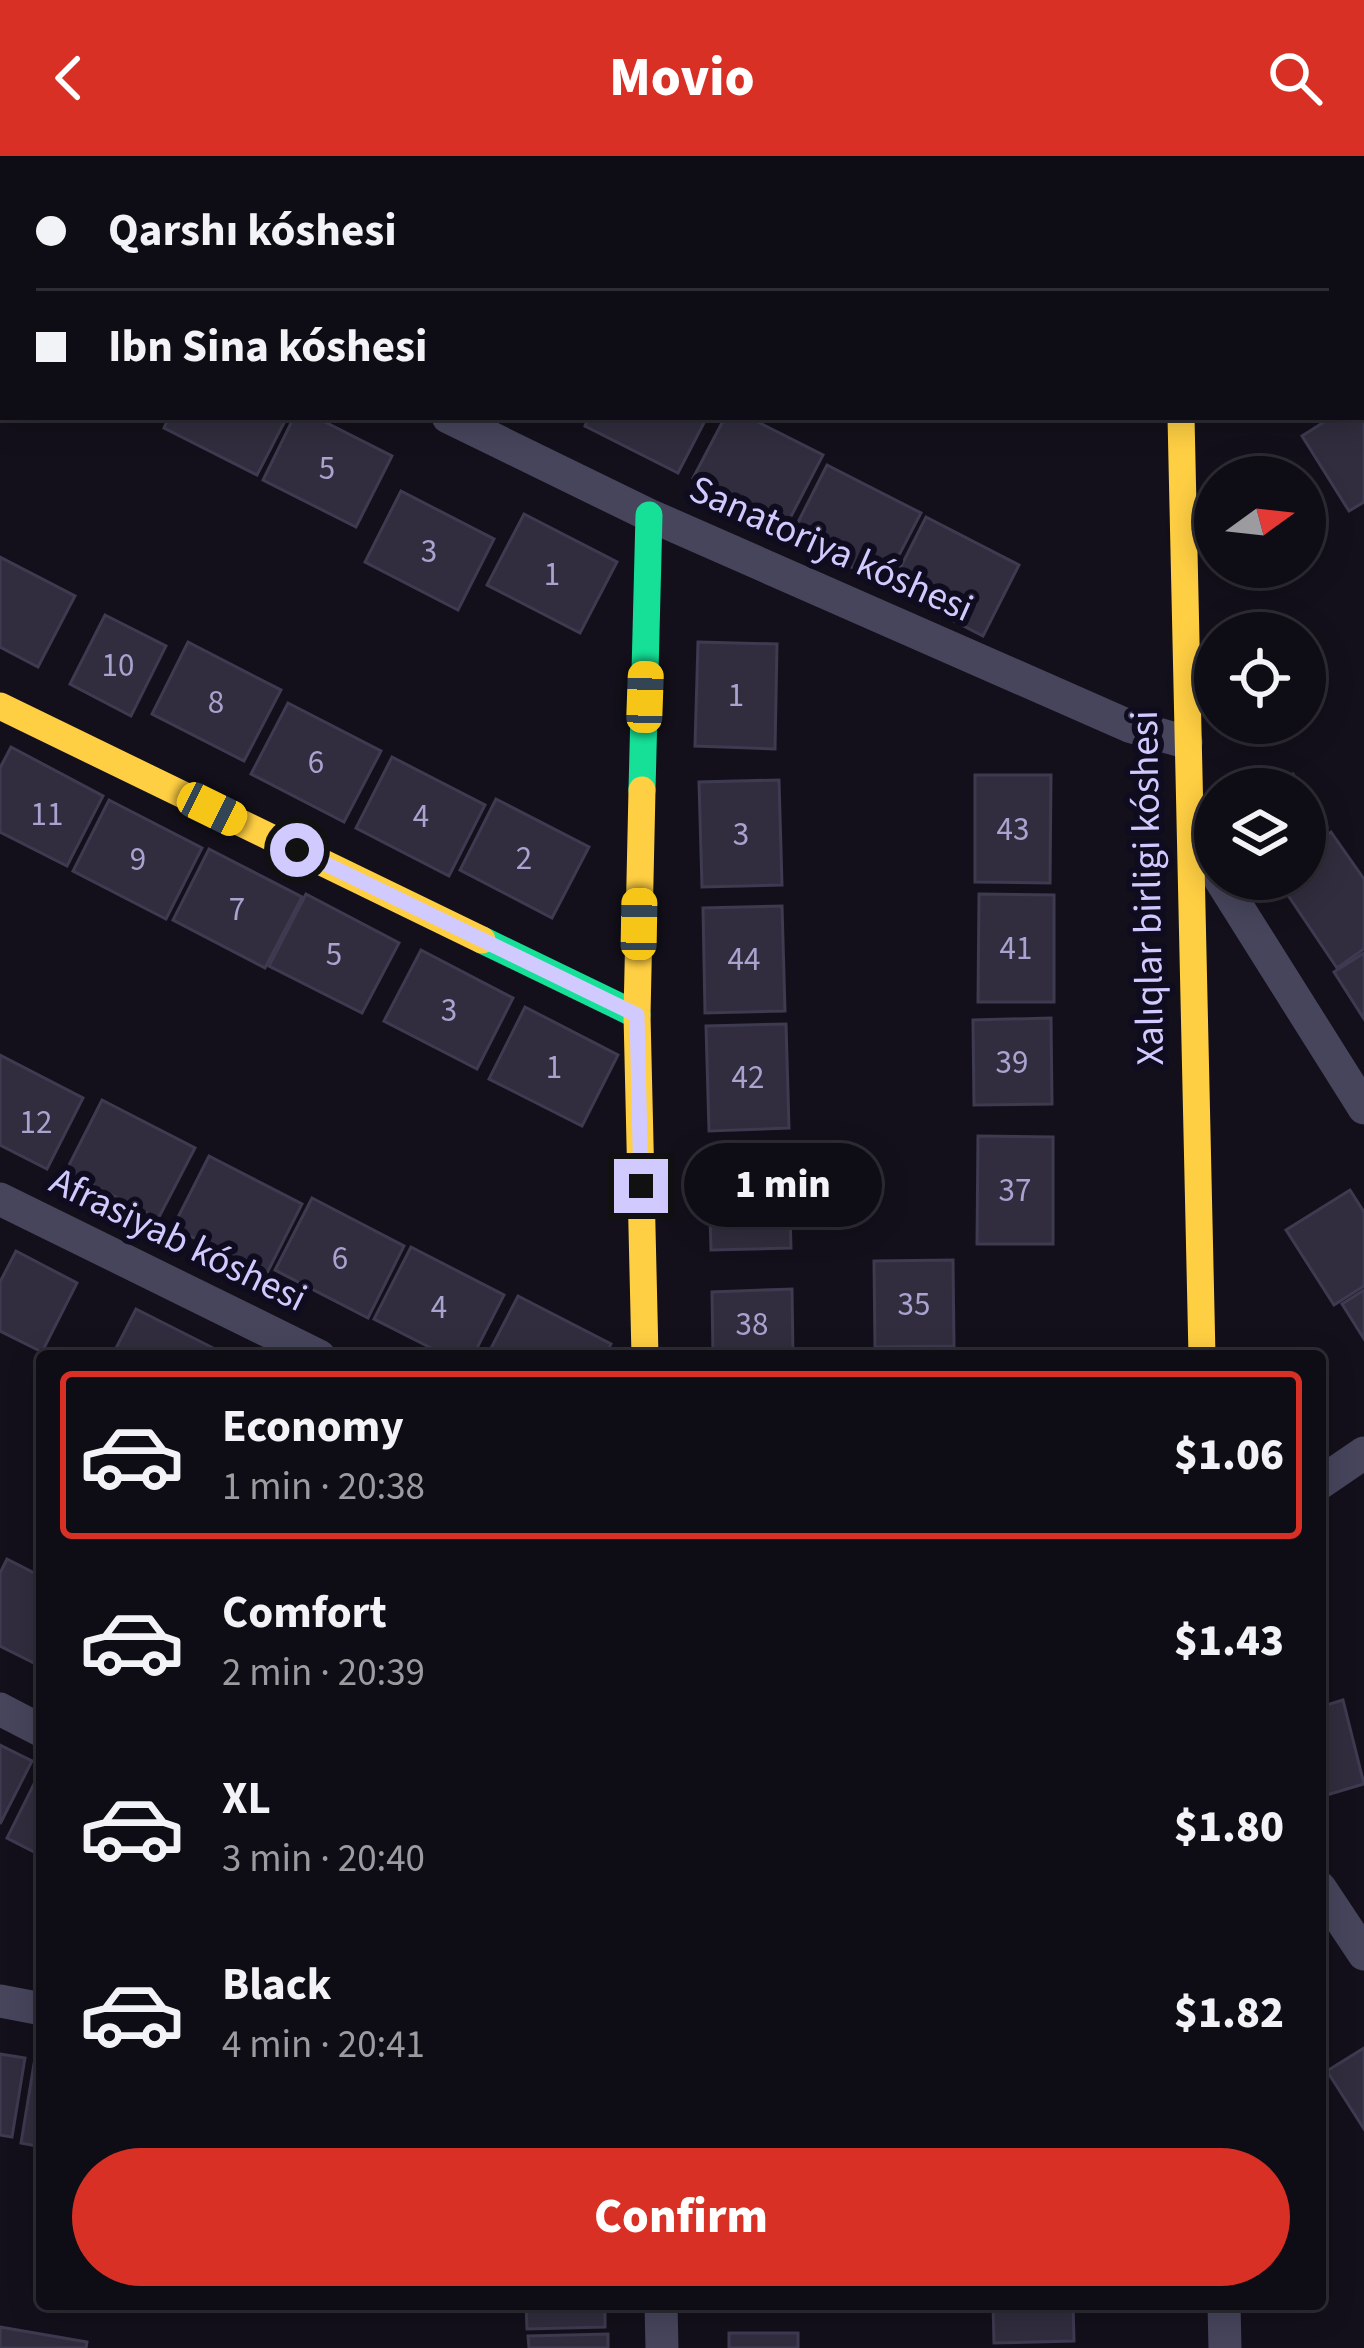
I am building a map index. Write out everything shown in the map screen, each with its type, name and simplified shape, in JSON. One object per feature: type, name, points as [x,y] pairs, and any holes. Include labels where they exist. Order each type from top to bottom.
[{"type":"street","name":"Sanatoriya kóshesi","points":[[454,420],[649,515],[1129,726],[1186,742]]},
{"type":"street","name":"Xalıqlar birligi kóshesi","points":[[1181,420],[1202,1350]]},
{"type":"street","points":[[645,1350],[637,1015],[649,515]]},
{"type":"street","points":[[0,706],[637,1015]]},
{"type":"street","points":[[1189,830],[1194,838]]},
{"type":"street","points":[[1233,900],[1364,1108]]},
{"type":"street","name":"Afrasiyab kóshesi","points":[[0,1199],[307,1350]]},
{"type":"street","points":[[1326,1479],[1364,1454]]},
{"type":"street","points":[[0,1709],[36,1728]]},
{"type":"street","points":[[1326,1897],[1364,1954]]},
{"type":"street","points":[[0,2001],[36,2008]]},
{"type":"street","points":[[661,2310],[662,2348]]},
{"type":"street","points":[[1224,2310],[1225,2348]]},
{"type":"building","points":[[168,420],[285,420],[257,475],[164,428]]},
{"type":"building","points":[[293,420],[321,420],[392,456],[356,527],[263,480]]},
{"type":"building","points":[[588,420],[705,420],[678,473],[585,426]]},
{"type":"building","points":[[723,420],[754,420],[823,455],[786,526],[693,478]]},
{"type":"building","points":[[1327,420],[1364,420],[1364,502],[1349,511],[1326,474],[1326,456],[1315,456],[1302,436]]},
{"type":"building","points":[[827,465],[921,513],[884,584],[791,536]]},
{"type":"building","points":[[401,491],[494,539],[458,610],[365,562]]},
{"type":"building","points":[[524,514],[617,562],[580,633],[487,585]]},
{"type":"building","points":[[926,517],[1019,565],[983,636],[890,588]]},
{"type":"building","points":[[0,557],[75,596],[38,667],[0,647]]},
{"type":"building","points":[[105,615],[166,646],[131,716],[70,684]]},
{"type":"building","points":[[188,642],[281,690],[244,761],[152,714]]},
{"type":"building","points":[[698,642],[777,644],[775,749],[695,746]]},
{"type":"building","points":[[288,703],[381,751],[344,822],[251,774]]},
{"type":"building","points":[[11,747],[103,796],[67,866],[0,832],[0,768]]},
{"type":"building","points":[[392,757],[485,805],[449,876],[356,828]]},
{"type":"building","points":[[975,775],[1051,775],[1050,883],[975,882]]},
{"type":"building","points":[[779,780],[782,885],[702,887],[699,782]]},
{"type":"building","points":[[496,799],[589,847],[552,918],[460,870]]},
{"type":"building","points":[[109,800],[202,848],[166,919],[73,871]]},
{"type":"building","points":[[1331,832],[1364,879],[1364,949],[1337,968],[1291,900],[1326,900],[1326,835]]},
{"type":"building","points":[[209,849],[302,897],[265,968],[173,920]]},
{"type":"building","points":[[306,894],[399,943],[362,1013],[269,966]]},
{"type":"building","points":[[979,894],[1054,895],[1054,1002],[978,1002]]},
{"type":"building","points":[[782,906],[785,1011],[705,1013],[703,908]]},
{"type":"building","points":[[421,950],[513,998],[477,1069],[384,1021]]},
{"type":"building","points":[[1364,953],[1364,1019],[1334,972]]},
{"type":"building","points":[[525,1007],[618,1055],[582,1126],[489,1079]]},
{"type":"building","points":[[1051,1018],[1052,1104],[974,1105],[973,1020]]},
{"type":"building","points":[[786,1024],[789,1128],[709,1131],[706,1026]]},
{"type":"building","points":[[0,1055],[83,1098],[47,1169],[0,1145]]},
{"type":"building","points":[[102,1100],[195,1148],[158,1219],[66,1171]]},
{"type":"building","points":[[978,1136],[1053,1137],[1053,1244],[977,1244]]},
{"type":"building","points":[[788,1144],[791,1248],[711,1250],[708,1146]]},
{"type":"building","points":[[209,1156],[302,1204],[266,1275],[173,1227]]},
{"type":"building","points":[[1350,1190],[1364,1212],[1364,1286],[1334,1305],[1286,1230]]},
{"type":"building","points":[[312,1198],[404,1246],[368,1318],[275,1270]]},
{"type":"building","points":[[411,1247],[504,1295],[476,1350],[435,1350],[374,1319]]},
{"type":"building","points":[[16,1251],[77,1283],[43,1350],[0,1331],[0,1282]]},
{"type":"building","points":[[953,1260],[954,1346],[875,1347],[874,1261]]},
{"type":"building","points":[[792,1289],[793,1350],[713,1350],[712,1292]]},
{"type":"building","points":[[1364,1290],[1364,1339],[1342,1304]]},
{"type":"building","points":[[518,1296],[611,1344],[608,1350],[490,1350]]},
{"type":"building","points":[[136,1309],[217,1350],[115,1350]]},
{"type":"building","points":[[7,1559],[36,1574],[36,1664],[0,1646],[0,1573]]},
{"type":"building","points":[[1343,1700],[1364,1784],[1326,1795],[1326,1705]]},
{"type":"building","points":[[0,1745],[32,1761],[0,1824]]},
{"type":"building","points":[[36,1780],[36,1853],[7,1838]]},
{"type":"building","points":[[1364,2048],[1364,2129],[1327,2071]]},
{"type":"building","points":[[0,2054],[25,2058],[12,2137],[0,2135]]},
{"type":"building","points":[[34,2064],[36,2064],[36,2146],[21,2143]]},
{"type":"building","points":[[526,2310],[605,2310],[605,2327],[527,2329]]},
{"type":"building","points":[[993,2310],[1073,2310],[1074,2341],[994,2343]]},
{"type":"building","points":[[0,2327],[87,2342],[86,2348],[0,2348]]},
{"type":"building","points":[[729,2333],[798,2333],[798,2348],[729,2348]]},
{"type":"building","points":[[608,2334],[608,2348],[529,2348],[528,2336]]},
{"type":"traffic: fast","points":[[642,790],[649,515]]},
{"type":"traffic: fast","points":[[482,940],[637,1015]]},
{"type":"traffic: slow","points":[[1181,420],[1202,1350]]},
{"type":"traffic: slow","points":[[0,706],[482,940]]},
{"type":"traffic: slow","points":[[642,790],[637,1015],[645,1350]]},
{"type":"route","points":[[297,850],[637,1015],[641,1186]]}]
